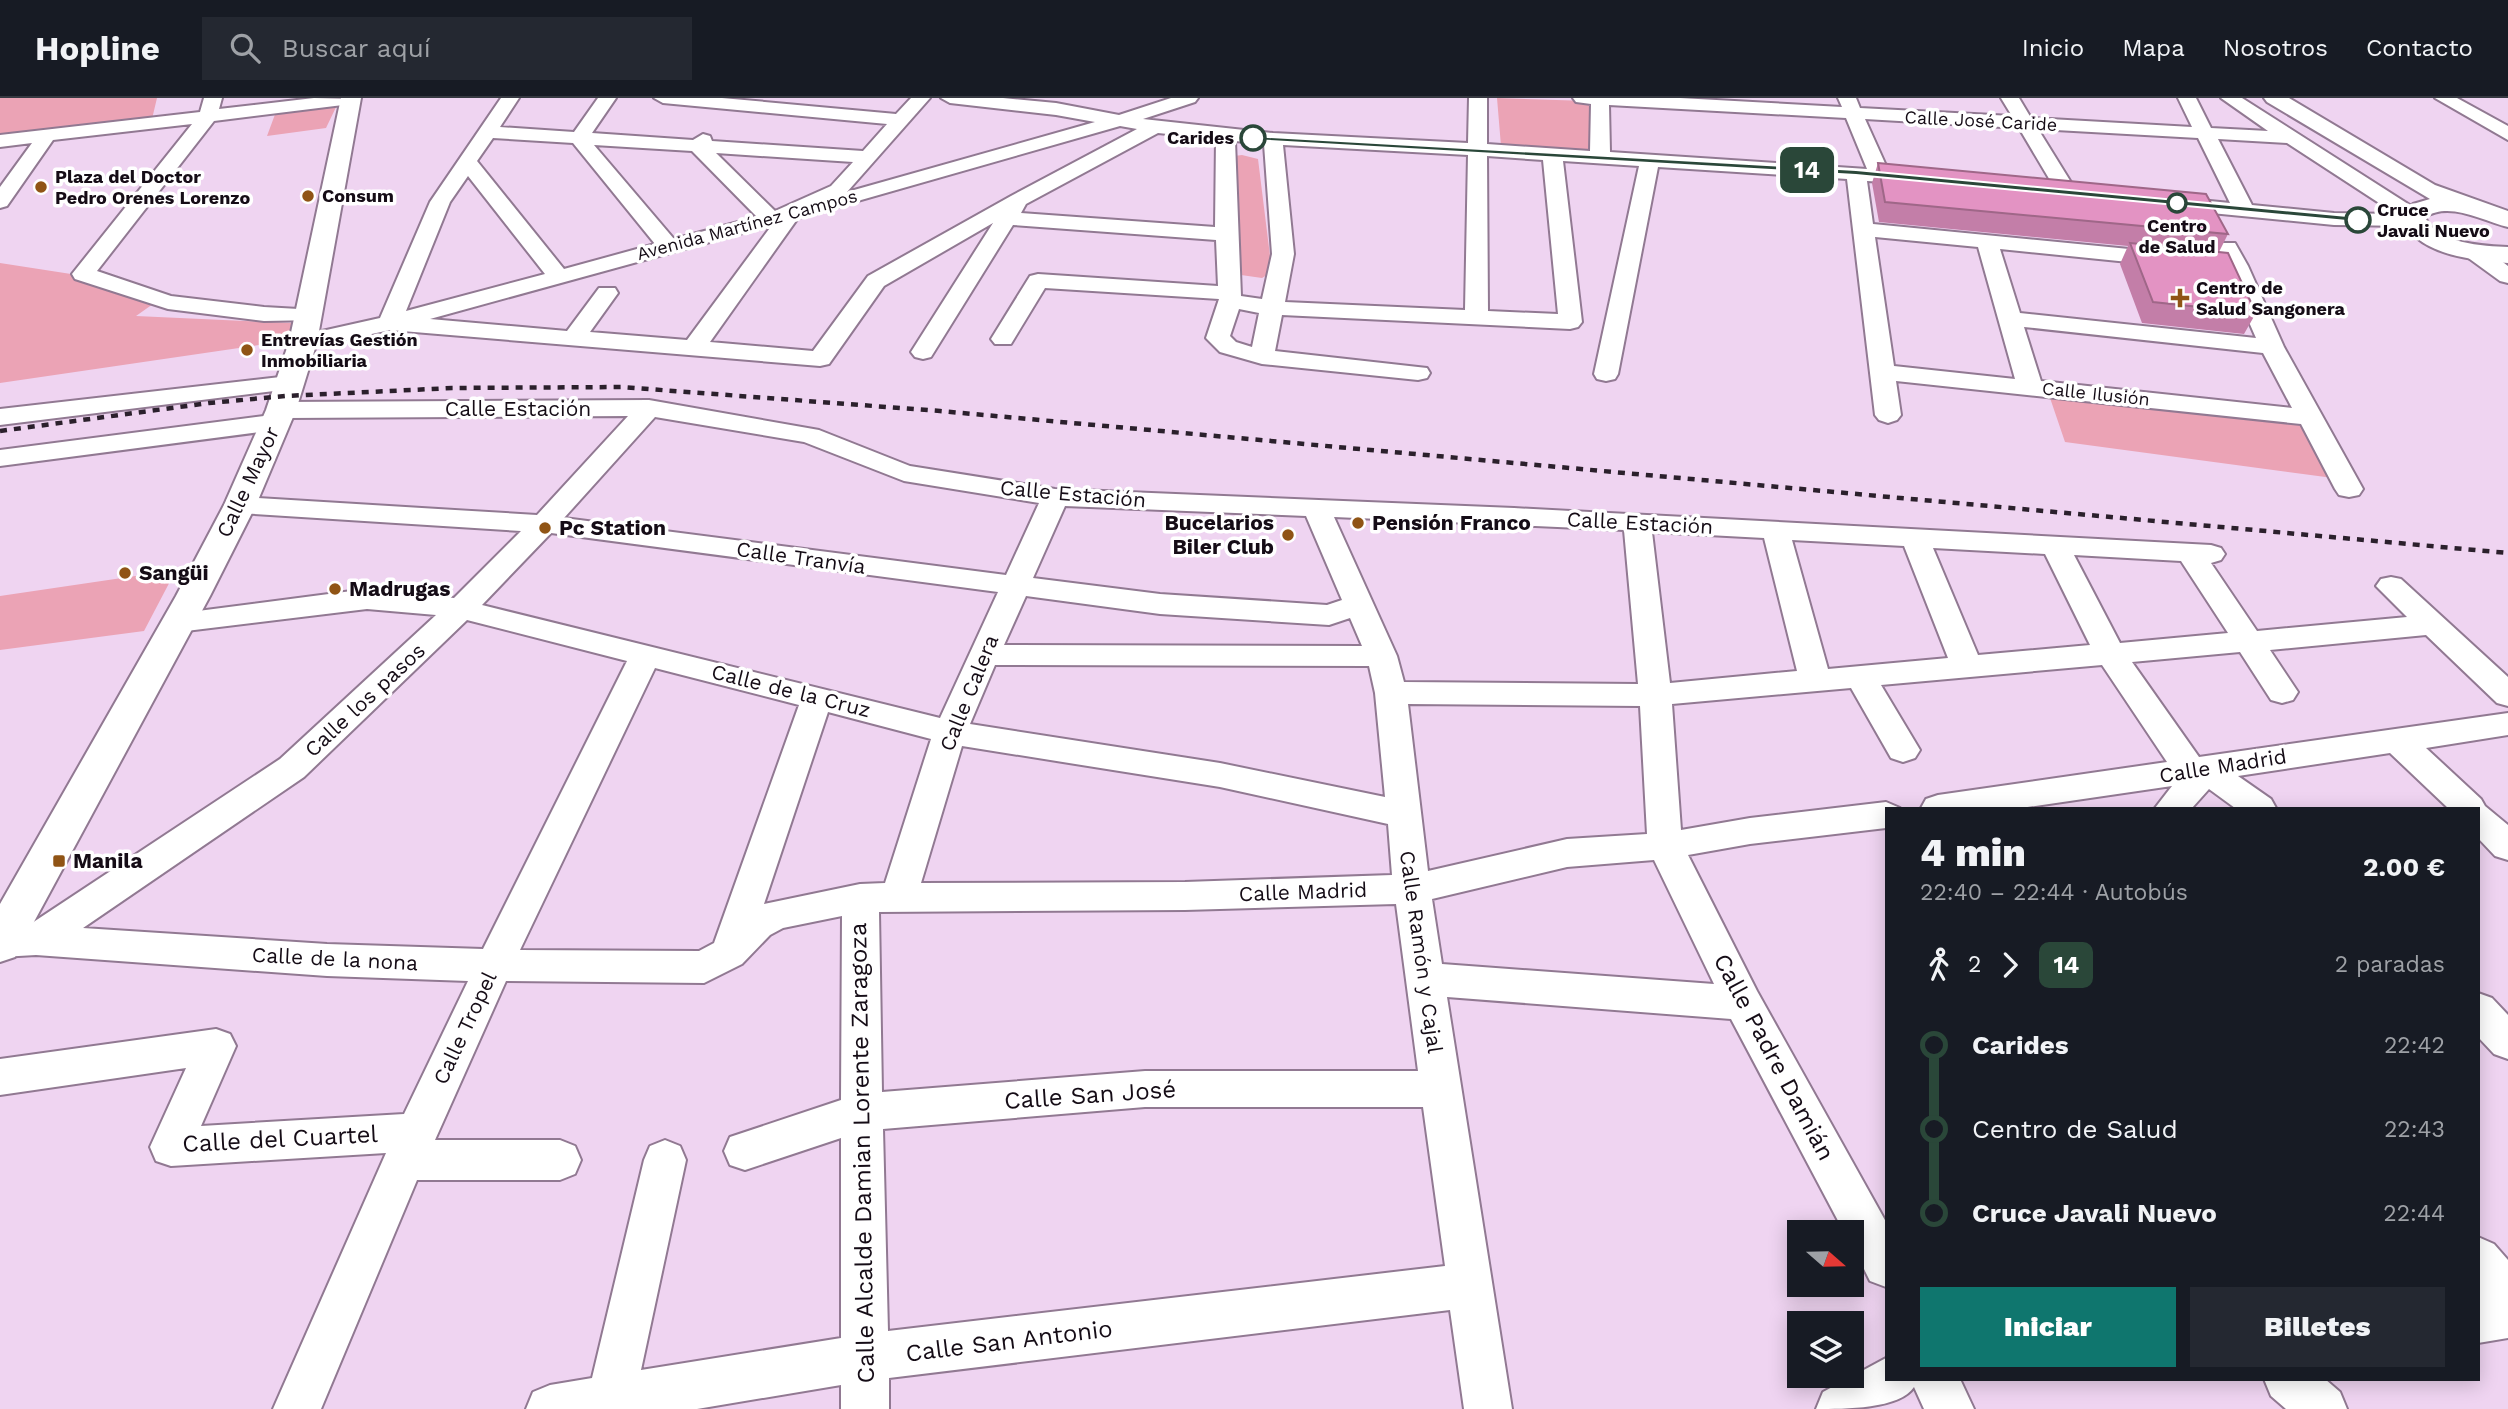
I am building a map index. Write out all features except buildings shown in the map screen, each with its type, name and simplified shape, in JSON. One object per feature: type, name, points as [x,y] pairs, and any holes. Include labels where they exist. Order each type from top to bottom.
[{"type":"main road","name":"Calle Mayor","points":[[12,942],[240,505],[282,405],[303,342],[351,98]]},
{"type":"main road","points":[[2245,98],[2383,184],[2417,220],[2500,265]]},
{"type":"main road","points":[[2274,98],[2427,190],[2505,219]]},
{"type":"main road","points":[[2417,220],[2442,206],[2478,210]]},
{"type":"street","points":[[0,141],[210,107],[351,98]]},
{"type":"street","points":[[510,98],[440,202],[390,323],[820,359],[876,281],[1014,209],[1155,127]]},
{"type":"street","points":[[579,139],[607,98]]},
{"type":"street","points":[[663,98],[738,101],[901,120]]},
{"type":"street","points":[[694,348],[792,212],[838,190],[921,98]]},
{"type":"street","points":[[950,98],[1056,109],[1122,120],[1225,145],[1274,148],[1478,149],[1933,180]]},
{"type":"street","name":"Avenida Martínez Campos","points":[[303,342],[390,323],[1122,120],[1189,98]]},
{"type":"street","points":[[1476,318],[1478,98]]},
{"type":"street","points":[[1594,98],[1600,157]]},
{"type":"street","name":"Calle José Caride","points":[[1594,98],[1849,106],[2025,123],[2296,138]]},
{"type":"street","points":[[2010,98],[2067,192]]},
{"type":"street","points":[[2187,98],[2244,210]]},
{"type":"street","points":[[2231,98],[2296,138],[2417,220]]},
{"type":"street","points":[[2284,98],[2439,190],[2505,219]]},
{"type":"street","points":[[2444,98],[2508,134]]},
{"type":"street","points":[[698,146],[738,101]]},
{"type":"street","points":[[1849,106],[1880,175]]},
{"type":"street","points":[[210,107],[83,274],[168,302],[264,314],[309,315]]},
{"type":"street","points":[[487,132],[865,157]]},
{"type":"street","points":[[0,202],[47,135]]},
{"type":"street","points":[[579,139],[668,246]]},
{"type":"street","points":[[1225,145],[1229,297],[1218,338],[1228,347],[1262,357],[1418,373]]},
{"type":"street","points":[[698,146],[769,218]]},
{"type":"street","points":[[1262,357],[1283,254],[1274,148]]},
{"type":"street","points":[[1003,338],[1038,281],[1229,297],[1273,308],[1570,322],[1552,154]]},
{"type":"street","points":[[1606,373],[1650,160]]},
{"type":"street","points":[[468,163],[558,276]]},
{"type":"street","points":[[1856,173],[1888,415]]},
{"type":"street","points":[[2040,189],[2091,194]]},
{"type":"street","points":[[2153,201],[2334,219],[2417,220]]},
{"type":"street","points":[[2205,206],[2237,266],[2272,347],[2349,489]]},
{"type":"street","points":[[1014,209],[1226,234]]},
{"type":"street","points":[[923,352],[1014,209]]},
{"type":"street","points":[[1864,229],[2237,266]]},
{"type":"street","points":[[1987,242],[2030,387]]},
{"type":"street","points":[[574,338],[607,293]]},
{"type":"street","points":[[2011,319],[2272,347]]},
{"type":"street","name":"Calle Ilusión","points":[[1883,372],[2309,416]]},
{"type":"street","points":[[0,417],[282,405]]},
{"type":"street","points":[[0,483],[10,457],[282,405]]},
{"type":"street","name":"Calle Estación","points":[[282,405],[649,408],[810,435],[904,473],[1055,497],[1315,507],[2201,553],[2250,641]]},
{"type":"street","name":"Calle los pasos","points":[[12,942],[292,768],[461,609],[544,524],[649,408]]},
{"type":"street","name":"Calle Calera","points":[[879,897],[1055,497]]},
{"type":"street","name":"Calle Tranvía","points":[[240,505],[544,524],[1160,604],[1329,615],[1360,604]]},
{"type":"street","name":"Calle Ramón y Cajal","points":[[1315,507],[1382,656],[1391,693],[1412,888],[1488,1409]]},
{"type":"street","points":[[1637,523],[1655,695],[1665,846]]},
{"type":"street","points":[[1776,531],[1816,682]]},
{"type":"street","points":[[1916,538],[1966,665]]},
{"type":"street","points":[[2055,546],[2110,654],[2199,771],[2257,807]]},
{"type":"street","points":[[2391,586],[2508,695]]},
{"type":"street","name":"Calle de la Cruz","points":[[178,622],[367,599],[413,601],[461,609],[646,654],[950,732],[1220,775],[1402,814]]},
{"type":"street","points":[[1391,693],[1655,695],[2431,625]]},
{"type":"street","points":[[2250,641],[2282,692]]},
{"type":"street","name":"Calle Tropel","points":[[298,1409],[411,1146],[495,963],[646,654]]},
{"type":"street","points":[[984,655],[1382,656]]},
{"type":"street","points":[[1861,678],[1903,750]]},
{"type":"street","points":[[729,953],[817,698]]},
{"type":"street","name":"Calle Madrid","points":[[1945,807],[2508,724]]},
{"type":"street","points":[[2396,739],[2468,807]]},
{"type":"street","points":[[2173,807],[2199,771]]},
{"type":"street","name":"Calle Madrid","points":[[729,953],[757,924],[776,915],[879,897],[1185,896],[1412,888],[1567,853],[1665,846],[1750,831],[1885,815]]},
{"type":"street","points":[[2480,819],[2508,846]]},
{"type":"street","name":"Calle Padre Damián","points":[[1665,846],[1743,1003],[1885,1263]]},
{"type":"street","name":"Calle Alcalde Damian Lorente Zaragoza","points":[[865,1409],[862,1112],[879,897]]},
{"type":"street","name":"Calle de la nona","points":[[12,942],[466,965],[495,963],[704,967],[729,953]]},
{"type":"street","points":[[1425,979],[1743,1003]]},
{"type":"street","points":[[2480,1012],[2508,1042]]},
{"type":"street","name":"Calle del Cuartel","points":[[0,1077],[216,1045],[171,1147],[411,1146]]},
{"type":"street","name":"Calle San José","points":[[745,1151],[862,1112],[1145,1089],[1441,1089]]},
{"type":"street","points":[[411,1146],[559,1160]]},
{"type":"street","points":[[611,1404],[664,1160]]},
{"type":"street","points":[[2480,1261],[2508,1295]]},
{"type":"street","name":"Calle San Antonio","points":[[550,1409],[611,1404],[863,1358],[1470,1285]]},
{"type":"street","points":[[2480,1320],[2508,1315]]},
{"type":"street","points":[[1840,1409],[1889,1381]]},
{"type":"street","points":[[1935,1381],[1950,1409]]},
{"type":"street","points":[[2290,1381],[2323,1409]]},
{"type":"shaded area","points":[[0,98],[157,98],[152,119],[0,138]]},
{"type":"shaded area","points":[[1497,98],[1589,101],[1594,152],[1501,146]]},
{"type":"shaded area","points":[[339,101],[326,128],[267,136],[277,109]]},
{"type":"shaded area","points":[[1234,156],[1258,159],[1272,272],[1262,278],[1241,275],[1230,161]]},
{"type":"shaded area","points":[[0,263],[71,274],[153,304],[136,316],[292,323],[287,341],[0,383]]},
{"type":"shaded area","points":[[2049,395],[2306,424],[2333,478],[2065,442]]},
{"type":"shaded area","points":[[176,570],[144,631],[0,650],[0,596]]},
{"type":"railway","points":[[0,431],[209,403],[285,396],[452,388],[621,387],[940,411],[2508,553]]},
{"type":"bus line","name":"14","points":[[1253,138],[1856,173],[2358,220]]},
{"type":"place","name":"Carides","points":[[1253,138]]},
{"type":"place","name":"Plaza del Doctor Pedro Orenes Lorenzo","points":[[41,187]]},
{"type":"place","name":"Consum","points":[[308,196]]},
{"type":"place","name":"Centro de Salud","points":[[2177,203]]},
{"type":"place","name":"Cruce Javali Nuevo","points":[[2358,220]]},
{"type":"place","name":"Centro de Salud Sangonera","points":[[2180,298]]},
{"type":"place","name":"Entrevías Gestión Inmobiliaria","points":[[247,350]]},
{"type":"place","name":"Pensión Franco","points":[[1358,523]]},
{"type":"place","name":"Pc Station","points":[[545,528]]},
{"type":"place","name":"Bucelarios Biler Club","points":[[1288,535]]},
{"type":"place","name":"Sangüi","points":[[125,573]]},
{"type":"place","name":"Madrugas","points":[[335,589]]},
{"type":"place","name":"Manila","points":[[59,861]]}]
